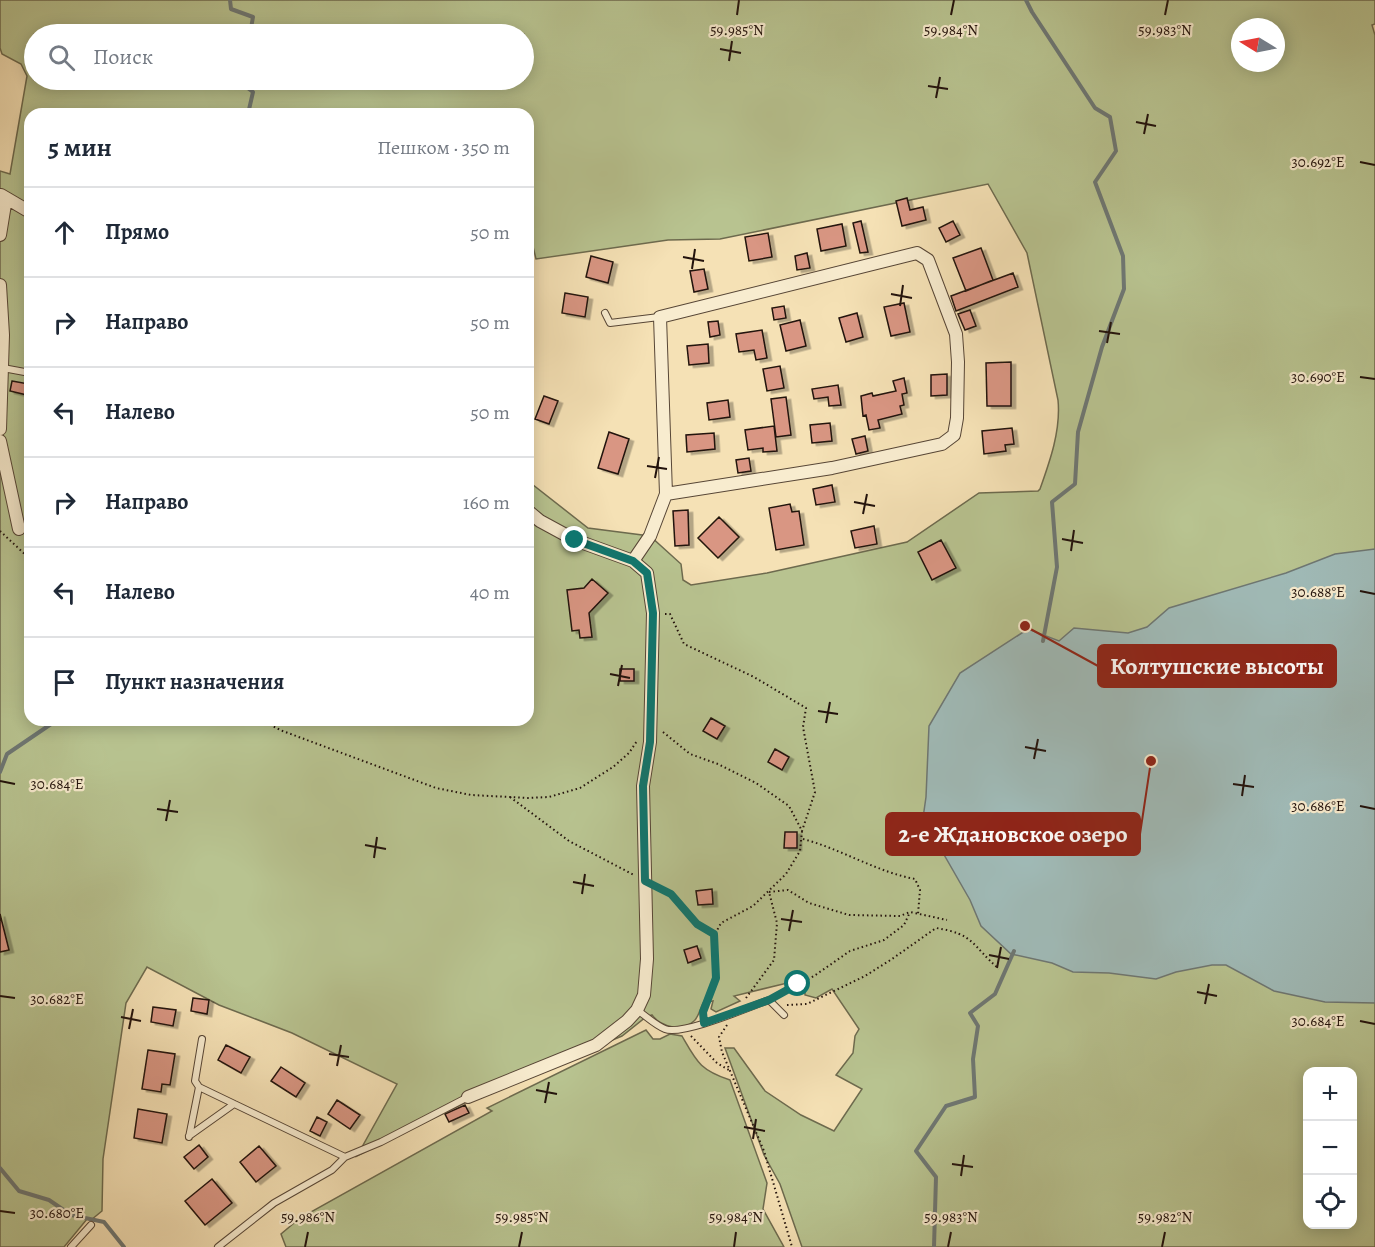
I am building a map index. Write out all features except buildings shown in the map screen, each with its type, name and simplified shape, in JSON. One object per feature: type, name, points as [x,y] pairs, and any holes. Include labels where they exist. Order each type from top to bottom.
[{"type":"street","points":[[0,235],[3,197],[24,209]]},
{"type":"street","points":[[633,561],[650,536],[666,495],[660,317],[917,253],[928,260],[956,334],[957,418],[954,435],[942,444],[832,468],[666,495]]},
{"type":"street","points":[[0,285],[3,335],[0,429]]},
{"type":"street","points":[[0,441],[19,529]]},
{"type":"street","points":[[468,1097],[596,1046],[627,1021],[637,1010],[644,995],[647,959],[643,786],[650,742],[653,613],[647,573],[633,561],[575,540],[534,516]]},
{"type":"lane","points":[[605,313],[610,322],[660,317]]},
{"type":"lane","points":[[3,368],[24,372]]},
{"type":"lane","points":[[637,1010],[666,1030],[684,1029],[769,1000],[784,1016]]},
{"type":"lane","points":[[202,1039],[195,1081],[199,1087],[345,1157]]},
{"type":"lane","points":[[199,1087],[189,1137],[234,1104]]},
{"type":"lane","points":[[218,1247],[274,1203],[332,1170],[345,1157],[381,1142],[468,1097]]},
{"type":"lane","points":[[71,1247],[91,1225]]},
{"type":"path","points":[[0,531],[24,553]]},
{"type":"path","points":[[653,613],[670,614],[684,644],[754,677],[806,708],[803,727],[815,792],[802,831],[800,851],[786,874],[769,892],[753,906],[722,923],[714,934],[716,978],[703,1012],[704,1023]]},
{"type":"path","points":[[273,726],[436,788],[471,795],[549,797],[580,788],[613,767],[629,753],[650,720],[690,754],[718,764],[756,783],[789,806],[802,831]]},
{"type":"path","points":[[510,797],[569,841],[671,894],[697,924],[714,934]]},
{"type":"path","points":[[801,838],[844,852],[898,876],[915,879],[920,890],[918,914]]},
{"type":"path","points":[[769,892],[788,890],[809,903],[849,915],[900,916],[910,912],[947,920]]},
{"type":"path","points":[[769,892],[777,923],[774,960],[719,1037],[729,1070],[764,1150],[792,1247]]},
{"type":"path","points":[[769,1000],[814,976],[850,951],[884,940],[904,925],[910,912]]},
{"type":"path","points":[[776,1005],[807,1004],[865,976],[936,928],[957,931],[972,941],[999,969]]},
{"type":"path","points":[[684,1029],[706,1053],[729,1070]]},
{"type":"green space","points":[[0,0],[1375,0],[1375,24],[1372,25],[1375,35],[1375,1247],[802,1247],[780,1184],[764,1155],[725,1048],[734,1048],[765,1091],[801,1115],[834,1131],[862,1089],[836,1075],[853,1053],[855,1036],[859,1029],[832,989],[816,998],[805,995],[805,985],[797,983],[789,986],[787,983],[734,996],[740,1001],[716,1012],[711,1009],[713,1001],[703,1003],[695,1020],[684,1026],[672,1027],[661,1023],[652,1015],[646,1017],[622,1036],[487,1092],[357,1156],[397,1084],[292,1033],[219,1005],[147,967],[126,1003],[103,1159],[102,1211],[91,1220],[87,1219],[64,1247],[0,1247],[0,171],[10,174],[25,90],[534,90],[534,24],[24,24],[24,70],[21,64],[2,54],[0,48]],"holes":[[[24,108],[534,108],[534,251],[536,259],[668,240],[720,239],[988,184],[1027,253],[1058,400],[1058,423],[1054,445],[1040,489],[1038,491],[979,493],[907,542],[767,573],[691,585],[683,580],[681,564],[650,536],[588,528],[534,486],[534,726],[24,726]]]},
{"type":"green space","points":[[646,1030],[653,1039],[660,1039],[670,1034],[682,1036],[700,1064],[712,1073],[730,1080],[767,1183],[763,1209],[784,1247],[286,1247],[281,1234],[300,1218],[492,1111],[487,1108]]},
{"type":"water","points":[[1375,549],[1375,1003],[1325,1002],[1274,991],[1226,965],[1212,965],[1176,972],[1156,979],[1109,973],[1073,972],[1052,963],[1011,954],[981,926],[970,900],[923,818],[929,726],[960,673],[1028,629],[1059,641],[1074,628],[1128,633],[1147,627],[1169,608],[1286,573],[1335,554]]},
{"type":"waterway","points":[[230,0],[231,9],[253,17],[252,24]]},
{"type":"waterway","points":[[1026,0],[1095,108],[1110,117],[1116,151],[1095,182],[1123,256],[1124,289],[1102,347],[1078,432],[1075,484],[1052,502],[1057,567],[1043,641]]},
{"type":"waterway","points":[[249,108],[253,92],[250,90]]},
{"type":"waterway","points":[[0,772],[7,754],[48,726]]},
{"type":"waterway","points":[[934,1247],[936,1177],[916,1151],[946,1106],[975,1097],[973,1059],[978,1026],[970,1013],[995,994],[1014,951]]},
{"type":"waterway","points":[[0,1168],[19,1191],[49,1200],[71,1215],[104,1222],[124,1247]]},
{"type":"place","name":"Колтушские высоты","points":[[1025,626]]},
{"type":"place","name":"2-е Ждановское озеро","points":[[1151,761]]},
{"type":"route","points":[[575,540],[633,561],[647,573],[653,613],[650,742],[643,786],[645,881],[671,894],[697,924],[714,934],[717,958],[716,978],[703,1012],[704,1023],[769,1000],[798,984]]}]
